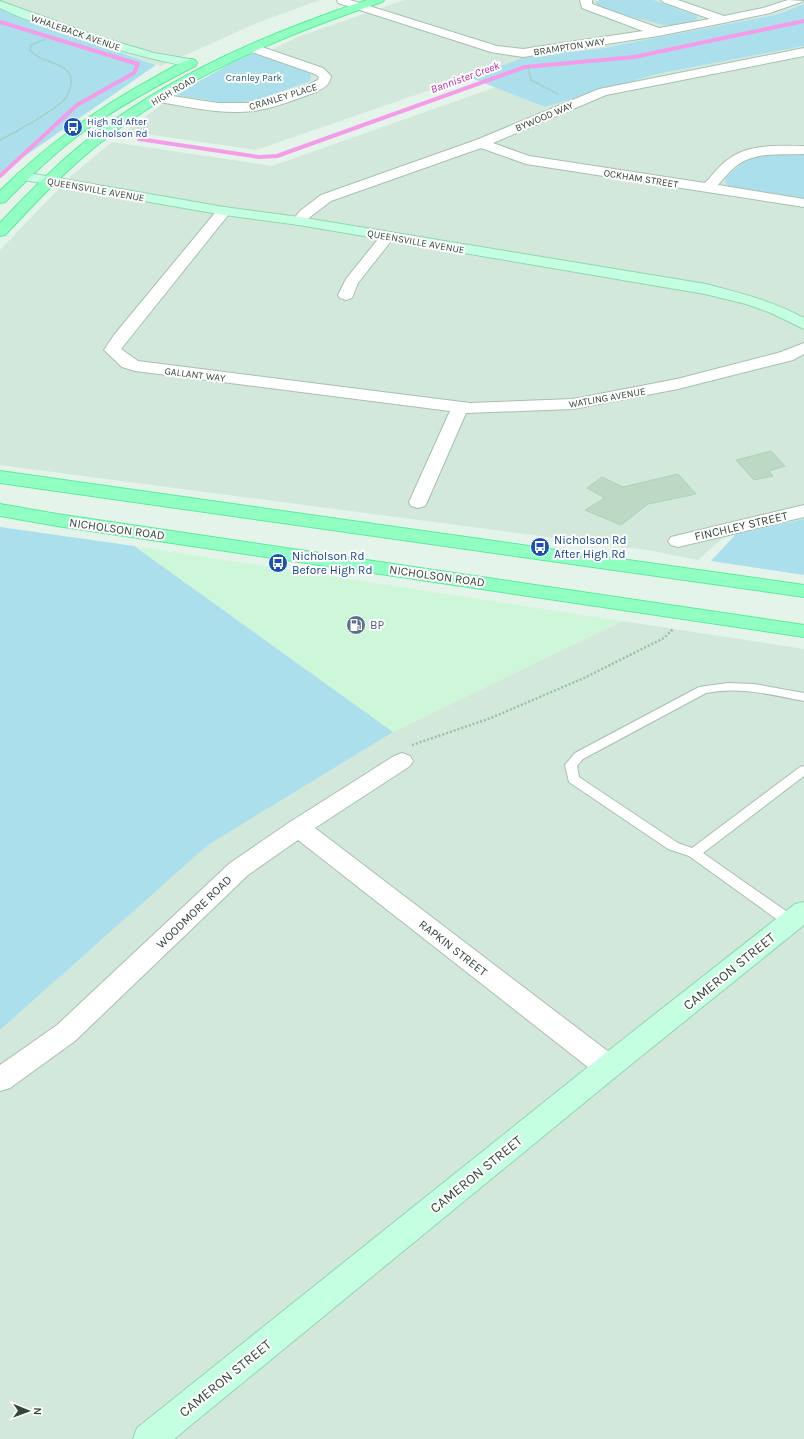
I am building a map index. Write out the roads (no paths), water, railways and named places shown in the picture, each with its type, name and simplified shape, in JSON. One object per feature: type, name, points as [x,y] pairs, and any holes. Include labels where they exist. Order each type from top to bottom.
[{"type":"main road","name":"HIGH ROAD","points":[[0,232],[50,181],[80,153],[107,132],[159,98],[289,19],[343,0]]},
{"type":"main road","name":"HIGH ROAD","points":[[250,43],[306,26],[378,0]]},
{"type":"main road","name":"HIGH ROAD","points":[[0,199],[40,160],[85,125],[151,84],[204,56]]},
{"type":"main road","points":[[0,478],[804,591]]},
{"type":"main road","name":"NICHOLSON ROAD","points":[[0,510],[65,521],[804,631]]},
{"type":"street","name":"BRAMPTON WAY","points":[[343,0],[358,6],[495,48],[523,52],[658,32],[723,20],[766,11],[799,0]]},
{"type":"street","points":[[586,0],[586,6],[658,32]]},
{"type":"street","points":[[667,0],[723,20]]},
{"type":"street","name":"WHALEBACK AVENUE","points":[[0,4],[17,12],[93,39],[153,56],[170,65],[186,65],[202,73]]},
{"type":"street","name":"CRANLEY PLACE","points":[[159,98],[226,108],[242,108],[256,106],[316,88],[324,82],[325,76],[319,71],[250,43]]},
{"type":"street","name":"BYWOOD WAY","points":[[299,221],[305,214],[326,198],[481,143],[603,92],[801,54]]},
{"type":"street","name":"OCKHAM STREET","points":[[481,143],[526,160],[804,203]]},
{"type":"street","points":[[708,188],[731,163],[744,155],[762,151],[804,150]]},
{"type":"street","name":"QUEENSVILLE AVENUE","points":[[23,176],[224,211],[299,221],[706,289],[752,301],[777,310],[804,324]]},
{"type":"street","name":"GALLANT WAY","points":[[224,211],[120,338],[112,350],[116,354],[135,366],[460,407]]},
{"type":"street","points":[[346,295],[352,282],[388,236]]},
{"type":"street","name":"WATLING AVENUE","points":[[460,407],[470,408],[573,404],[678,384],[787,356],[804,348]]},
{"type":"street","points":[[418,502],[460,407]]},
{"type":"street","name":"FINCHLEY STREET","points":[[678,541],[804,511]]},
{"type":"street","name":"WOODMORE ROAD","points":[[0,1080],[66,1033],[239,869],[298,828],[402,762]]},
{"type":"street","name":"RAPKIN STREET","points":[[298,828],[608,1067]]},
{"type":"street","name":"CAMERON STREET","points":[[150,1439],[608,1067],[797,916]]},
{"type":"lane","points":[[797,916],[694,853],[674,846],[573,779],[571,765],[579,756],[703,690],[715,686],[731,686],[804,697]]},
{"type":"lane","points":[[694,853],[804,770]]},
{"type":"waterway","name":"Bannister Creek","points":[[139,139],[259,157],[277,156],[525,67],[634,57],[804,21]]},
{"type":"waterway","points":[[0,22],[138,64],[134,73],[77,105],[0,176]]},
{"type":"place","name":"High Rd After Nicholson Rd","points":[[73,127]]},
{"type":"place","name":"Nicholson Rd After High Rd","points":[[540,547]]},
{"type":"place","name":"Nicholson Rd Before High Rd","points":[[278,563]]},
{"type":"place","name":"BP","points":[[356,625]]},
{"type":"park label","name":"Cranley Park","points":[[254,77]]}]
